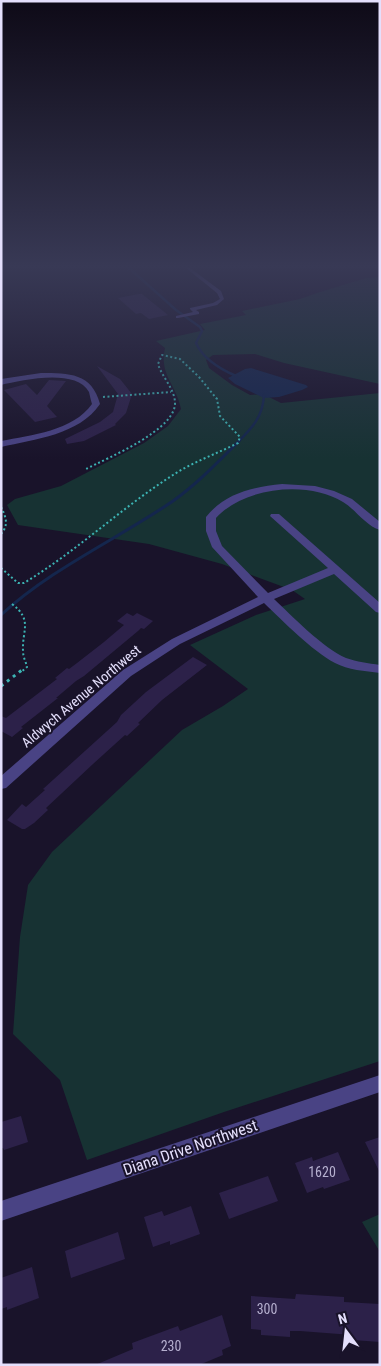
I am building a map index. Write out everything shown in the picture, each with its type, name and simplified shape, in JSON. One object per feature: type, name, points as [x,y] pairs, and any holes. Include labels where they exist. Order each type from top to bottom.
[{"type":"street","points":[[1,382],[41,374],[64,376],[82,382],[94,392],[96,397],[94,409],[81,420],[69,426],[1,444]]},
{"type":"street","points":[[380,527],[344,499],[310,489],[280,486],[240,496],[223,505],[211,517],[211,530],[217,547],[266,598],[307,636],[339,660],[357,666],[380,669]]},
{"type":"street","points":[[275,516],[380,609]]},
{"type":"street","name":"Aldwych Avenue Northwest","points":[[1,784],[127,673],[168,645],[266,598],[336,570]]},
{"type":"street","name":"Diana Drive Northwest","points":[[1,1211],[380,1083]]},
{"type":"path","points":[[1,568],[18,583],[24,583],[73,552],[114,516],[172,475],[240,441],[238,433],[220,416],[217,399],[199,377],[180,359],[162,355],[158,360],[159,369],[172,392],[175,407],[173,415],[166,424],[145,438],[86,470]]},
{"type":"path","points":[[96,397],[172,392]]},
{"type":"path","points":[[1,507],[7,524],[6,529],[1,534]]},
{"type":"path","points":[[1,686],[27,667],[23,653],[25,616],[20,609],[12,604]]},
{"type":"green space","points":[[197,332],[380,332],[380,384],[284,363],[255,354],[213,355],[206,360],[209,368],[232,385],[250,395],[263,394],[281,403],[380,393],[380,1061],[224,1112],[87,1160],[60,1080],[13,1034],[20,937],[28,885],[52,852],[182,730],[248,689],[190,645],[256,615],[305,599],[292,590],[222,564],[149,544],[18,525],[7,505],[15,499],[61,486],[144,443],[168,426],[181,409],[179,400],[166,373],[164,365],[165,348],[156,341]]},
{"type":"green space","points":[[380,1214],[380,1252],[362,1222]]},
{"type":"water","points":[[251,368],[308,387],[279,397],[264,398],[235,384],[228,378]]},
{"type":"building","points":[[97,366],[120,379],[132,394],[126,413],[116,425],[84,441],[67,444],[65,439],[100,422],[113,412],[118,394]]},
{"type":"building","points":[[49,380],[66,381],[47,406],[57,417],[35,422],[4,390],[26,384],[37,395]]},
{"type":"building","points":[[127,613],[133,616],[137,613],[153,621],[144,629],[141,628],[76,681],[21,727],[23,728],[12,737],[1,731],[1,716],[6,718],[57,679],[55,678],[67,668],[69,669],[104,642],[124,625],[117,621]]},
{"type":"building","points":[[193,657],[207,665],[162,700],[138,723],[140,724],[127,736],[125,735],[46,808],[48,810],[34,823],[22,829],[7,820],[22,804],[26,807],[45,790],[43,789],[117,722],[121,715],[146,692]]},
{"type":"building","points":[[21,1116],[28,1142],[4,1150],[1,1148],[1,1122]]},
{"type":"building","points":[[380,1137],[380,1173],[365,1142]]},
{"type":"building","points":[[338,1152],[350,1180],[307,1193],[295,1163],[312,1157],[313,1161]]},
{"type":"building","points":[[268,1176],[278,1201],[229,1219],[219,1193]]},
{"type":"building","points":[[191,1206],[200,1234],[170,1245],[170,1241],[153,1247],[144,1217],[162,1211],[164,1216]]},
{"type":"building","points":[[118,1232],[125,1259],[71,1278],[65,1251]]},
{"type":"building","points":[[32,1267],[39,1298],[7,1310],[7,1307],[1,1309],[1,1278]]},
{"type":"building","points":[[296,1294],[344,1297],[344,1302],[380,1304],[380,1342],[353,1340],[352,1335],[300,1331],[290,1331],[290,1337],[261,1335],[261,1330],[251,1329],[251,1296],[295,1299]]},
{"type":"building","points":[[222,1315],[231,1346],[222,1350],[223,1355],[199,1365],[95,1365],[133,1349],[132,1343],[178,1326],[180,1331]]},
{"type":"waterway","points":[[202,332],[196,343],[199,349],[213,363],[236,376]]},
{"type":"waterway","points":[[237,443],[252,427],[259,416],[264,395]]},
{"type":"waterway","points":[[1,615],[41,583],[173,501],[199,480],[237,443]]}]
